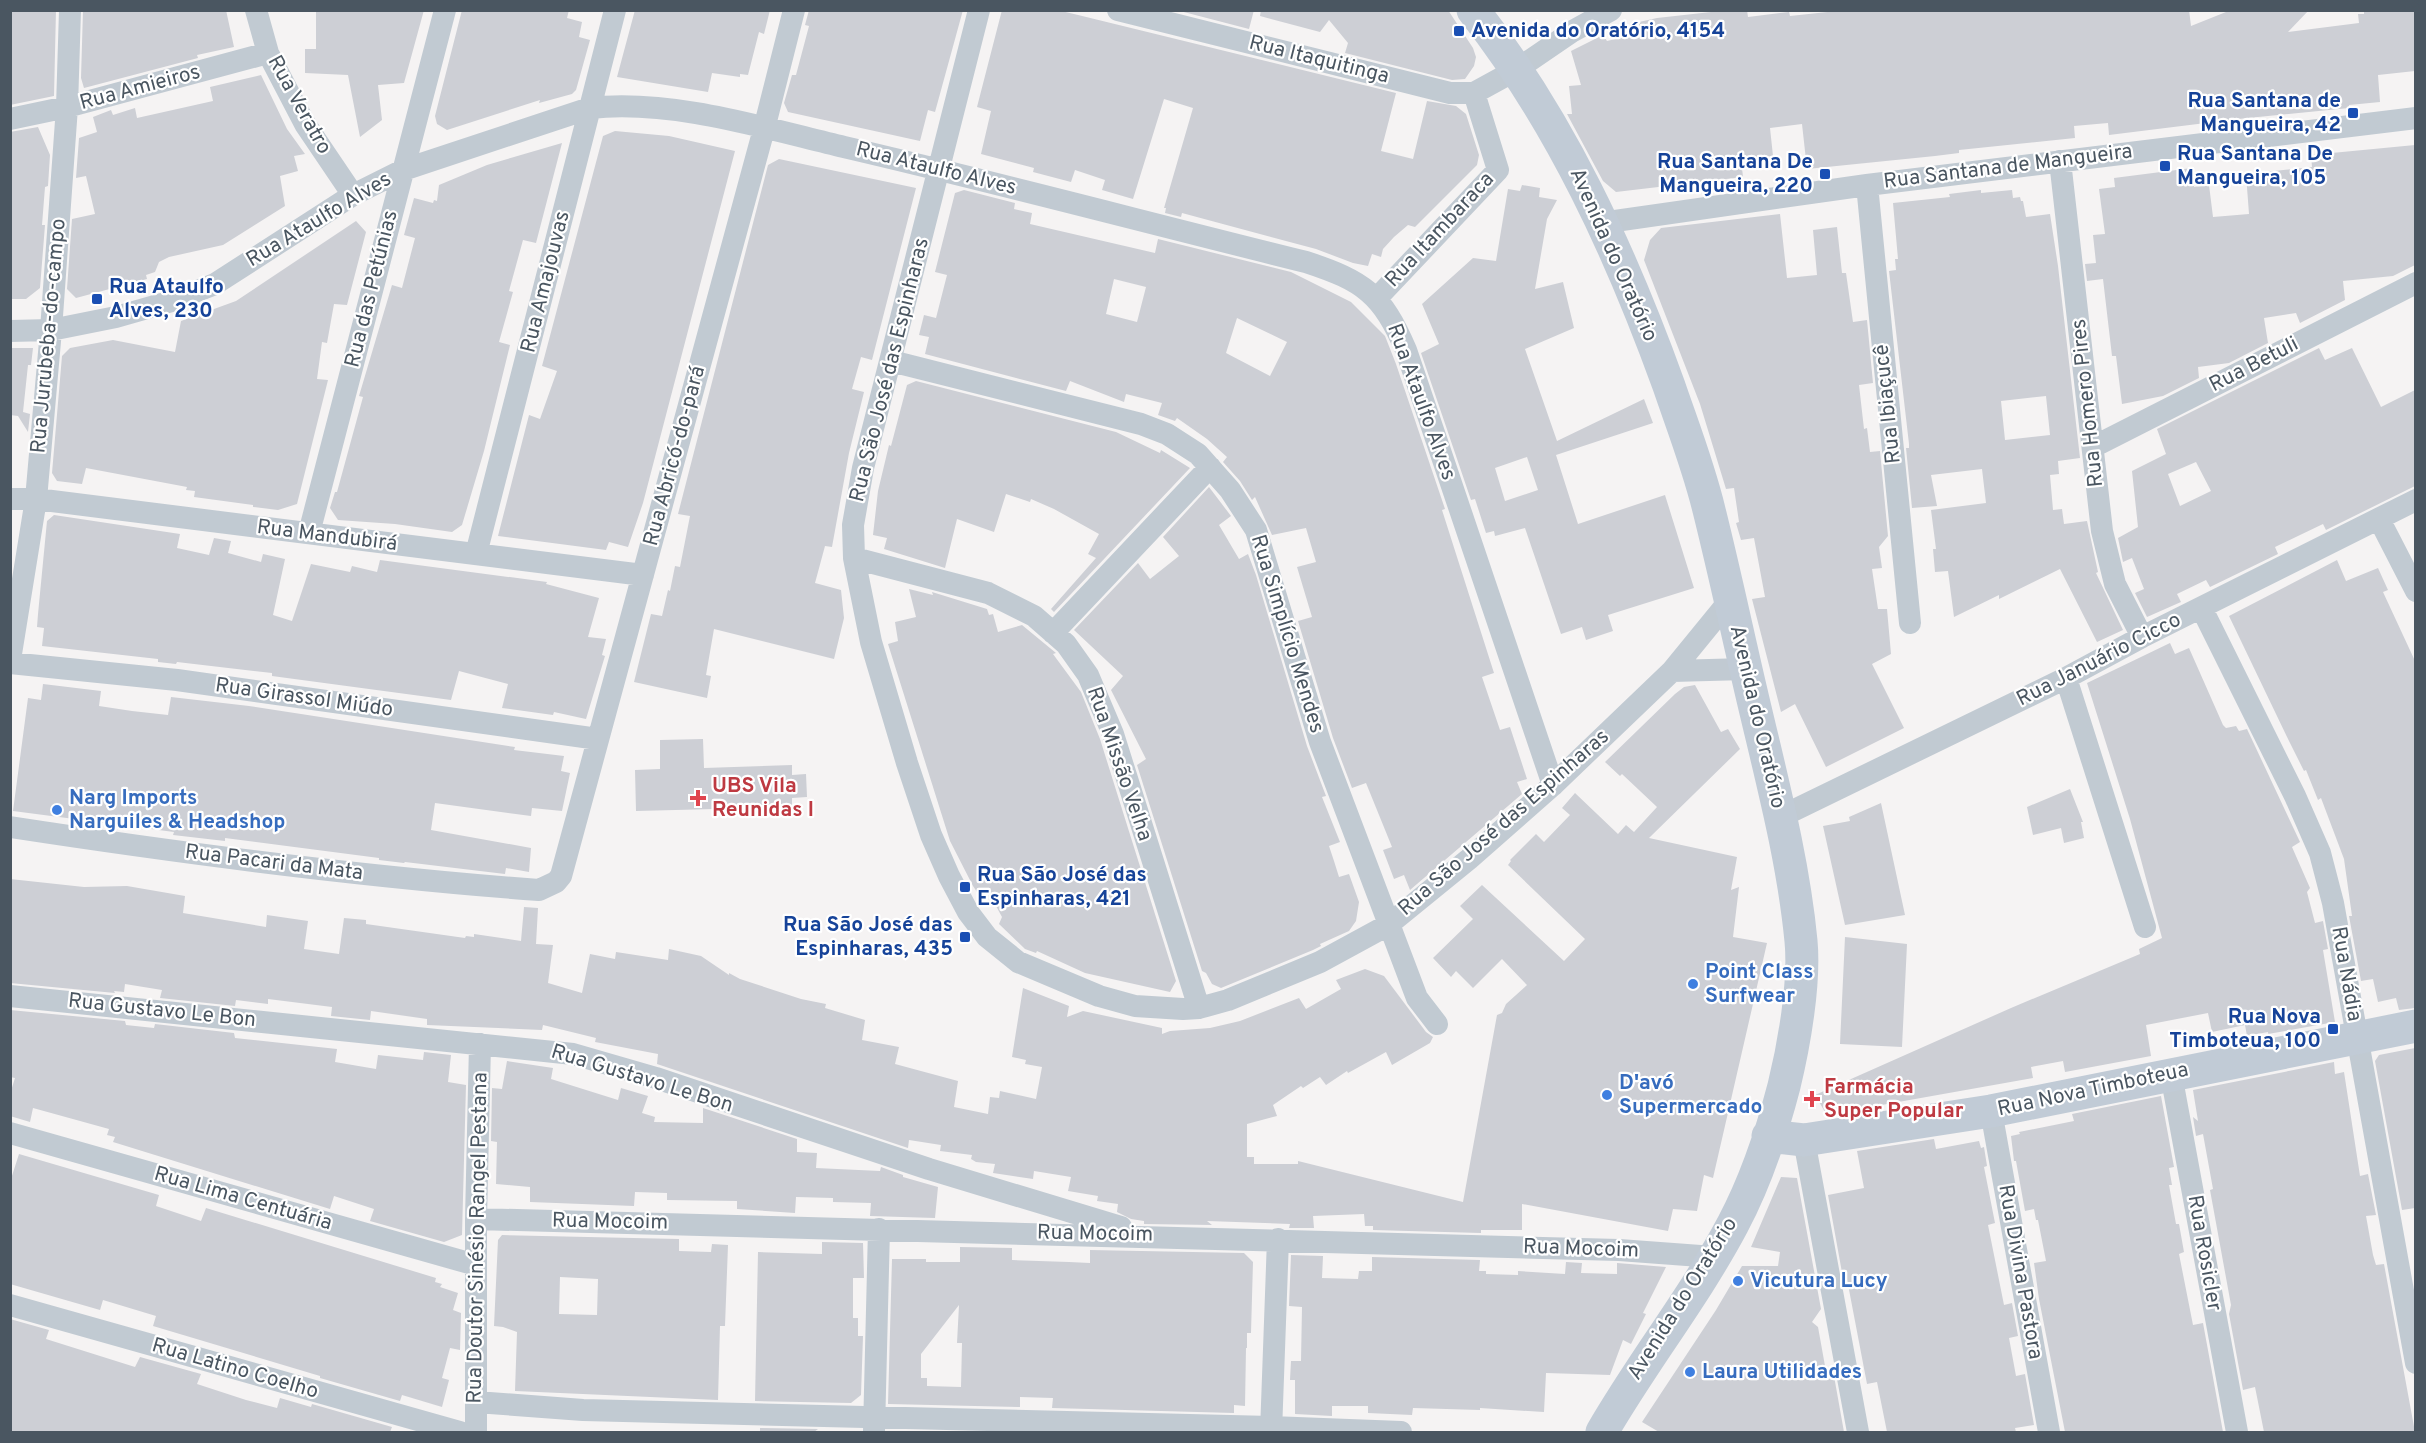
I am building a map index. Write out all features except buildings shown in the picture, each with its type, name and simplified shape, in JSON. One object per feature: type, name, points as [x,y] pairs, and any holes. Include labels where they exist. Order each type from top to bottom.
[{"type":"main road","name":"Avenida do Oratório","points":[[1473,10],[1516,70],[1568,156],[1632,289],[1689,444],[1709,510],[1780,817],[1801,942],[1802,975],[1784,1084],[1744,1201],[1714,1257],[1629,1386],[1602,1432]]},
{"type":"main road","name":"Rua Nova Timboteua","points":[[1768,1136],[1804,1140],[1991,1111],[2415,1026]]},
{"type":"street","name":"Rua Jurubeba-do-campo","points":[[10,661],[36,499],[67,107],[70,10]]},
{"type":"street","name":"Rua Veratro","points":[[256,10],[268,53],[305,124],[353,195]]},
{"type":"street","name":"Rua das Petúnias","points":[[309,533],[445,10]]},
{"type":"street","name":"Rua Amajouvas","points":[[476,554],[615,10]]},
{"type":"street","name":"Rua Abricó-do-pará","points":[[539,890],[556,882],[561,876],[764,129],[794,10]]},
{"type":"street","name":"Rua São José das Espinharas","points":[[979,10],[863,468],[853,525],[854,558],[871,642],[907,764],[931,835],[968,912],[987,937],[1018,962],[1099,996],[1134,1006],[1164,1009],[1199,1008],[1228,1000],[1310,966],[1388,925],[1469,860],[1553,785],[1672,671],[1730,600]]},
{"type":"street","name":"Rua Itaquitinga","points":[[1118,10],[1450,93],[1474,93]]},
{"type":"street","points":[[1474,93],[1516,70],[1573,31],[1611,10]]},
{"type":"street","name":"Rua Amieiros","points":[[10,119],[67,107],[268,53]]},
{"type":"street","name":"Rua Itambaraca","points":[[1377,298],[1498,170],[1474,93]]},
{"type":"street","name":"Rua Ataulfo Alves","points":[[10,331],[51,330],[116,317],[172,301],[215,284],[353,195],[403,170],[590,108],[615,105],[655,108],[764,129],[939,169],[1306,262],[1340,273],[1356,282],[1377,298],[1396,326],[1553,785]]},
{"type":"street","name":"Rua Santana de Mangueira","points":[[1601,224],[1867,185],[2415,118]]},
{"type":"street","name":"Rua Homero Pires","points":[[2060,161],[2102,531],[2115,584],[2142,637]]},
{"type":"street","name":"Rua Ibiaçucê","points":[[1867,185],[1910,623]]},
{"type":"street","name":"Rua Betuli","points":[[2093,447],[2415,283]]},
{"type":"street","name":"Rua Simplício Mendes","points":[[891,361],[1141,424],[1167,434],[1198,454],[1230,489],[1256,530],[1320,742],[1388,925],[1417,998],[1437,1024]]},
{"type":"street","points":[[1053,633],[1210,467]]},
{"type":"street","name":"Rua Mandubirá","points":[[10,499],[36,499],[643,575]]},
{"type":"street","name":"Rua Januário Cicco","points":[[1780,817],[2066,678],[2142,637],[2202,609],[2415,500]]},
{"type":"street","points":[[2379,519],[2415,591]]},
{"type":"street","name":"Rua Missão Velha","points":[[854,558],[988,592],[1034,616],[1066,644],[1088,675],[1113,734],[1199,1008]]},
{"type":"street","name":"Rua Nádia","points":[[2202,609],[2266,737],[2320,854],[2333,903],[2415,1363]]},
{"type":"street","name":"Rua Girassol Miúdo","points":[[10,661],[177,680],[598,739]]},
{"type":"street","points":[[1672,671],[1746,669]]},
{"type":"street","points":[[2066,678],[2145,927]]},
{"type":"street","name":"Rua Pacari da Mata","points":[[10,827],[237,860],[367,875],[539,890]]},
{"type":"street","name":"Rua Gustavo Le Bon","points":[[10,996],[573,1054],[656,1078],[929,1169],[1148,1236]]},
{"type":"street","name":"Rua Doutor Sinésio Rangel Pestana","points":[[476,1432],[476,1219],[480,1044]]},
{"type":"street","name":"Rua Rosicler","points":[[2171,1074],[2237,1432]]},
{"type":"street","name":"Rua Divina Pastora","points":[[1991,1111],[2049,1432]]},
{"type":"street","name":"Rua Lima Centuária","points":[[10,1133],[476,1264]]},
{"type":"street","points":[[1804,1140],[1858,1432]]},
{"type":"street","name":"Rua Mocoim","points":[[476,1219],[1278,1239],[1619,1250],[1714,1257]]},
{"type":"street","points":[[875,1425],[879,1229]]},
{"type":"street","points":[[1271,1430],[1278,1239]]},
{"type":"street","name":"Rua Latino Coelho","points":[[10,1305],[460,1432]]},
{"type":"street","points":[[476,1402],[583,1410],[875,1425],[1401,1432]]},
{"type":"place","name":"Avenida do Oratório, 4154","points":[[1459,31]]},
{"type":"place","name":"Rua Santana de Mangueira, 42","points":[[2353,113]]},
{"type":"place","name":"Rua Santana De Mangueira, 105","points":[[2165,166]]},
{"type":"place","name":"Rua Santana De Mangueira, 220","points":[[1825,174]]},
{"type":"place","name":"Rua Ataulfo Alves, 230","points":[[97,299]]},
{"type":"place","name":"UBS Vila Reunidas I","points":[[698,798]]},
{"type":"place","name":"Narg Imports Narguiles & Headshop","points":[[57,810]]},
{"type":"place","name":"Rua São José das Espinharas, 421","points":[[965,887]]},
{"type":"place","name":"Rua São José das Espinharas, 435","points":[[965,937]]},
{"type":"place","name":"Point Class Surfwear","points":[[1693,984]]},
{"type":"place","name":"Rua Nova Timboteua, 100","points":[[2333,1029]]},
{"type":"place","name":"D'avó Supermercado","points":[[1607,1095]]},
{"type":"place","name":"Farmácia Super Popular","points":[[1812,1099]]},
{"type":"place","name":"Vicutura Lucy","points":[[1738,1281]]},
{"type":"place","name":"Laura Utilidades","points":[[1690,1372]]}]
